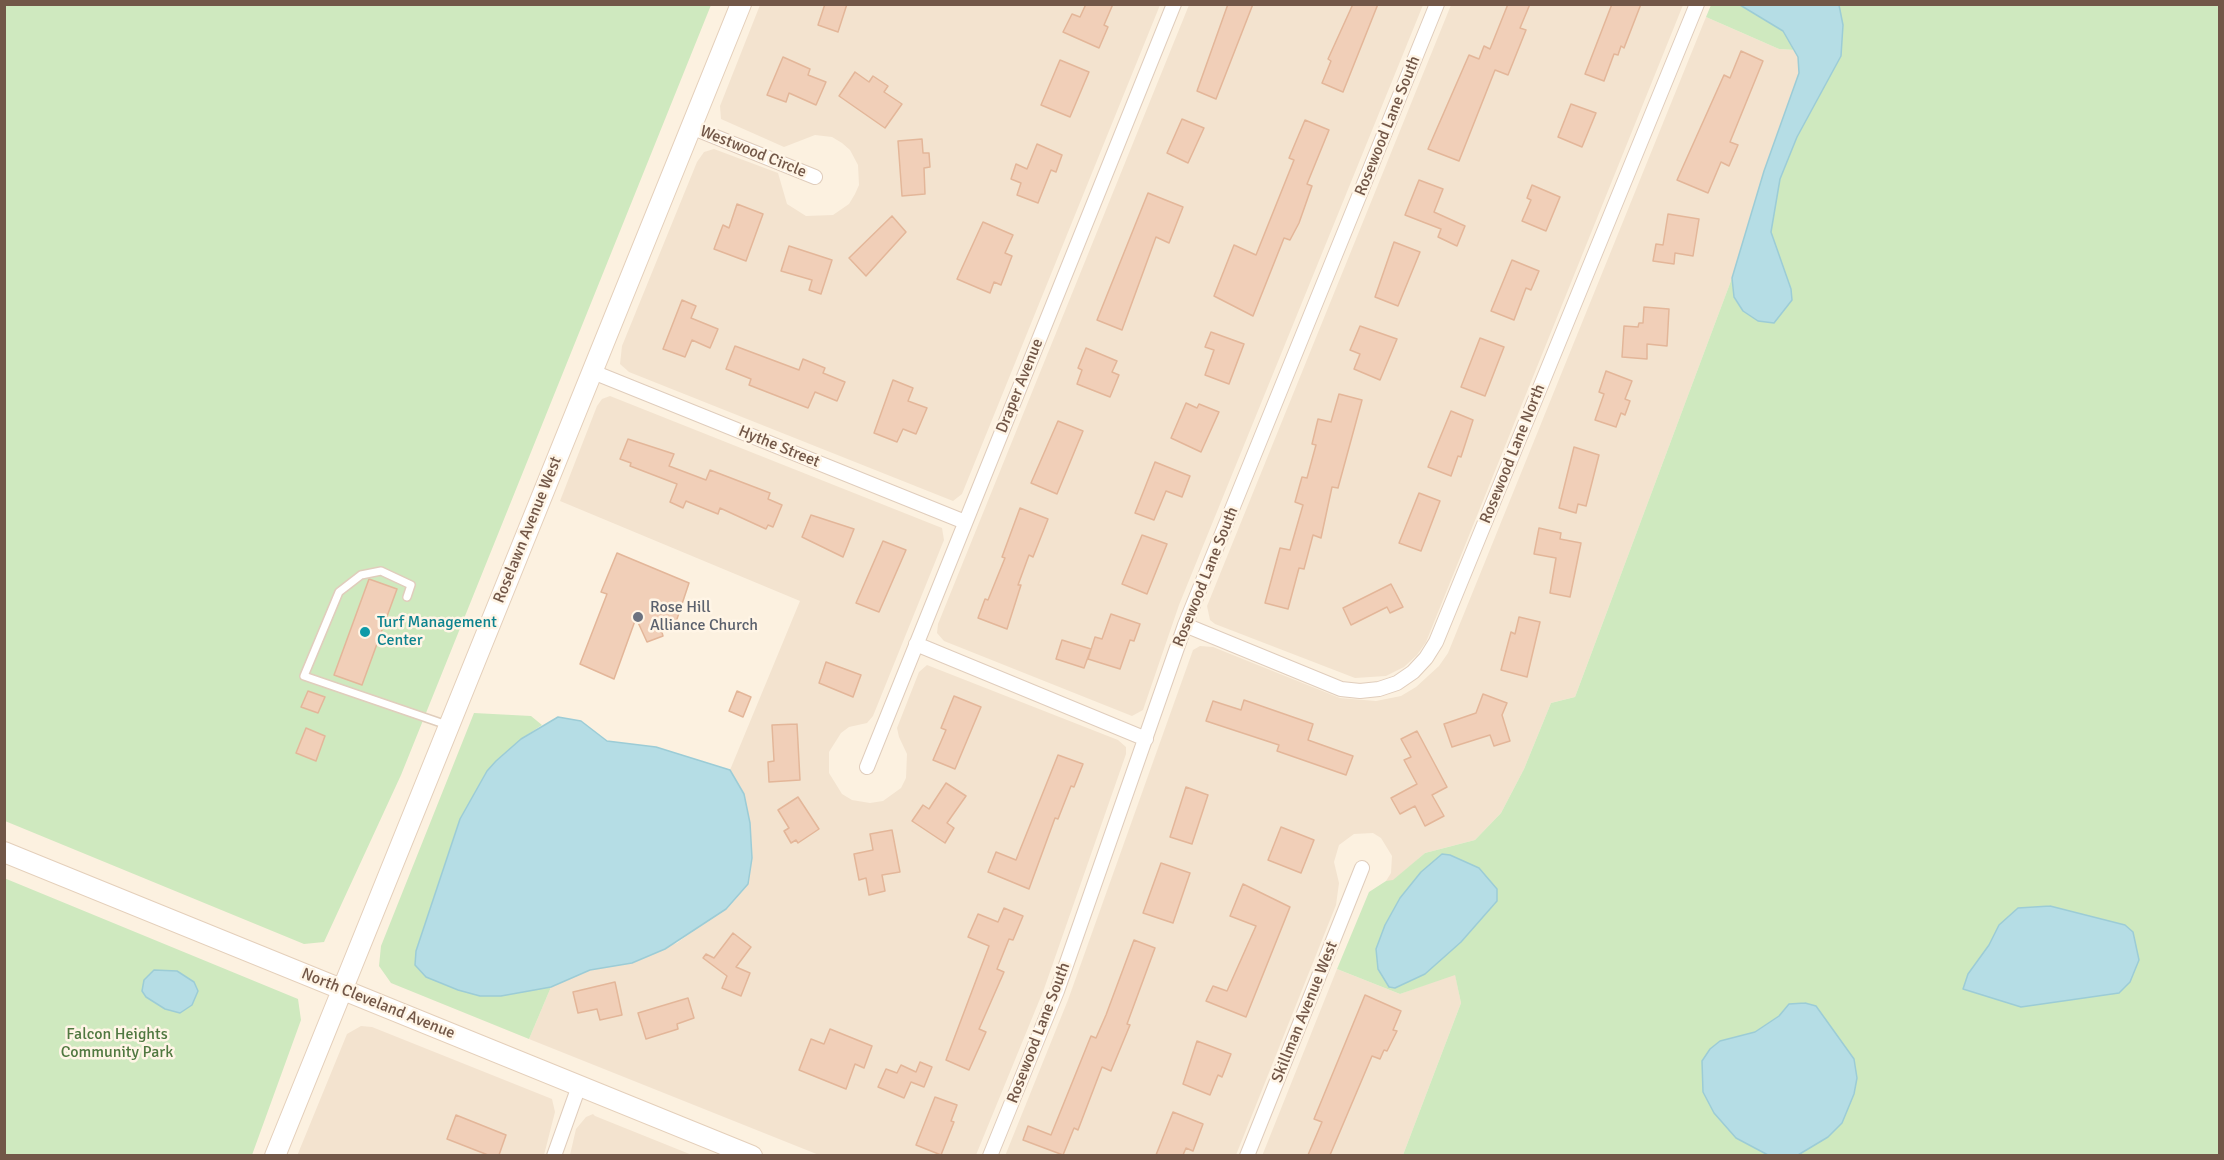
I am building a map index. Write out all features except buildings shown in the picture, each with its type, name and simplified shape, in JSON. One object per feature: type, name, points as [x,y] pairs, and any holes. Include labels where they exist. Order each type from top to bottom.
[{"type":"street","name":"Roselawn Avenue West","points":[[275,1155],[741,4]]},
{"type":"street","name":"Draper Avenue","points":[[867,767],[1174,4]]},
{"type":"street","name":"Rosewood Lane South","points":[[990,1155],[1057,992],[1185,625],[1437,4]]},
{"type":"street","name":"Rosewood Lane North","points":[[1185,625],[1341,689],[1360,691],[1379,689],[1397,683],[1413,672],[1426,658],[1436,642],[1697,4]]},
{"type":"street","name":"Westwood Circle","points":[[691,127],[815,177]]},
{"type":"street","name":"Hythe Street","points":[[593,372],[965,522]]},
{"type":"street","points":[[916,644],[1146,739]]},
{"type":"street","name":"North Cleveland Avenue","points":[[4,852],[752,1155]]},
{"type":"street","name":"Skillman Avenue West","points":[[1247,1155],[1362,868]]},
{"type":"street","points":[[554,1155],[579,1086]]},
{"type":"lane","points":[[407,597],[411,585],[381,571],[361,575],[339,592],[304,676],[449,726]]},
{"type":"shaded area","points":[[760,5],[1160,5],[962,494],[953,501],[629,372],[620,364],[622,346],[697,162],[704,152],[714,149],[778,173],[787,204],[806,216],[833,215],[849,204],[859,185],[858,165],[850,150],[832,137],[815,135],[784,147],[721,119],[720,106]]},
{"type":"shaded area","points":[[1189,5],[1423,5],[1179,605],[1143,710],[1132,716],[944,641],[937,633],[938,624]]},
{"type":"shaded area","points":[[1451,5],[1683,5],[1426,642],[1417,655],[1404,667],[1386,676],[1355,678],[1215,624],[1210,620],[1207,606]]},
{"type":"shaded area","points":[[1706,17],[1779,49],[1795,50],[1798,56],[1799,73],[1764,171],[1732,278],[1575,697],[1551,703],[1524,769],[1501,813],[1475,840],[1425,853],[1393,881],[1386,881],[1391,873],[1392,856],[1381,838],[1373,833],[1354,834],[1339,845],[1334,862],[1339,883],[1336,905],[1236,1155],[1005,1156],[1068,1000],[1193,650],[1200,646],[1213,647],[1340,698],[1376,701],[1401,696],[1416,687],[1439,666],[1448,653]]},
{"type":"shaded area","points":[[610,396],[942,528],[944,540],[873,716],[867,723],[849,727],[841,733],[829,752],[829,773],[842,794],[852,800],[870,803],[883,801],[901,788],[906,778],[907,754],[897,728],[919,672],[927,665],[1118,740],[1126,747],[1126,754],[1044,989],[976,1155],[819,1155],[529,1039],[551,987],[590,970],[677,943],[694,930],[750,823],[744,794],[730,770],[800,601],[560,501],[597,406],[602,399]]},
{"type":"shaded area","points":[[1337,969],[1400,994],[1455,974],[1461,1003],[1403,1155],[1262,1156]]},
{"type":"shaded area","points":[[361,1026],[372,1027],[552,1099],[555,1112],[544,1155],[297,1156],[347,1034]]},
{"type":"shaded area","points":[[593,1114],[692,1155],[570,1155],[576,1129],[586,1117]]},
{"type":"green space","points":[[4,5],[711,5],[401,775],[324,942],[304,944],[5,821]]},
{"type":"green space","points":[[1711,5],[1740,5],[1783,31],[1795,50],[1779,49],[1706,17]]},
{"type":"green space","points":[[1839,5],[2219,5],[2219,1155],[1403,1155],[1461,1003],[1455,975],[1400,994],[1337,969],[1369,892],[1386,881],[1393,880],[1425,853],[1475,840],[1501,813],[1524,769],[1551,703],[1575,697],[1732,278],[1734,298],[1743,311],[1774,323],[1792,300],[1771,232],[1780,179],[1797,137],[1841,56],[1843,25]],"holes":[[[1421,872],[1497,901],[1461,942],[1385,925],[1400,898]]]},
{"type":"green space","points":[[474,713],[531,716],[542,725],[521,739],[487,771],[460,819],[416,951],[458,990],[480,996],[501,996],[551,987],[529,1039],[391,983],[379,966],[381,946]]},
{"type":"green space","name":"Falcon Heights Community Park","points":[[4,878],[298,999],[301,1020],[252,1155],[5,1155]]},
{"type":"water","points":[[1740,5],[1839,5],[1843,25],[1841,56],[1797,137],[1780,179],[1771,232],[1791,289],[1792,300],[1774,323],[1758,321],[1743,311],[1734,297],[1732,278],[1764,171],[1799,73],[1798,57],[1783,31]]},
{"type":"water","points":[[558,717],[581,721],[607,741],[656,747],[730,770],[744,794],[750,823],[752,858],[748,884],[726,909],[665,949],[632,963],[590,970],[551,987],[501,996],[480,996],[426,977],[415,965],[416,951],[460,819],[487,771],[496,761],[521,739]]},
{"type":"water","points":[[1442,854],[1450,855],[1479,868],[1497,889],[1497,901],[1461,942],[1425,974],[1395,988],[1389,987],[1378,969],[1376,949],[1385,925],[1400,898],[1421,872]]},
{"type":"water","points":[[2050,906],[2125,925],[2133,932],[2139,960],[2130,982],[2119,993],[2021,1007],[1963,989],[1968,974],[1989,945],[1999,925],[2018,908]]},
{"type":"water","points":[[154,970],[177,971],[194,982],[198,991],[192,1005],[180,1013],[165,1009],[146,997],[142,991],[144,980]]},
{"type":"water","points":[[1805,1003],[1816,1006],[1854,1059],[1857,1078],[1854,1094],[1842,1123],[1828,1137],[1798,1155],[1768,1155],[1736,1138],[1714,1113],[1703,1092],[1702,1061],[1710,1049],[1720,1041],[1755,1032],[1779,1016],[1789,1004]]},
{"type":"place","name":"Rose Hill Alliance Church","points":[[638,617]]},
{"type":"place","name":"Turf Management Center","points":[[365,632]]}]
